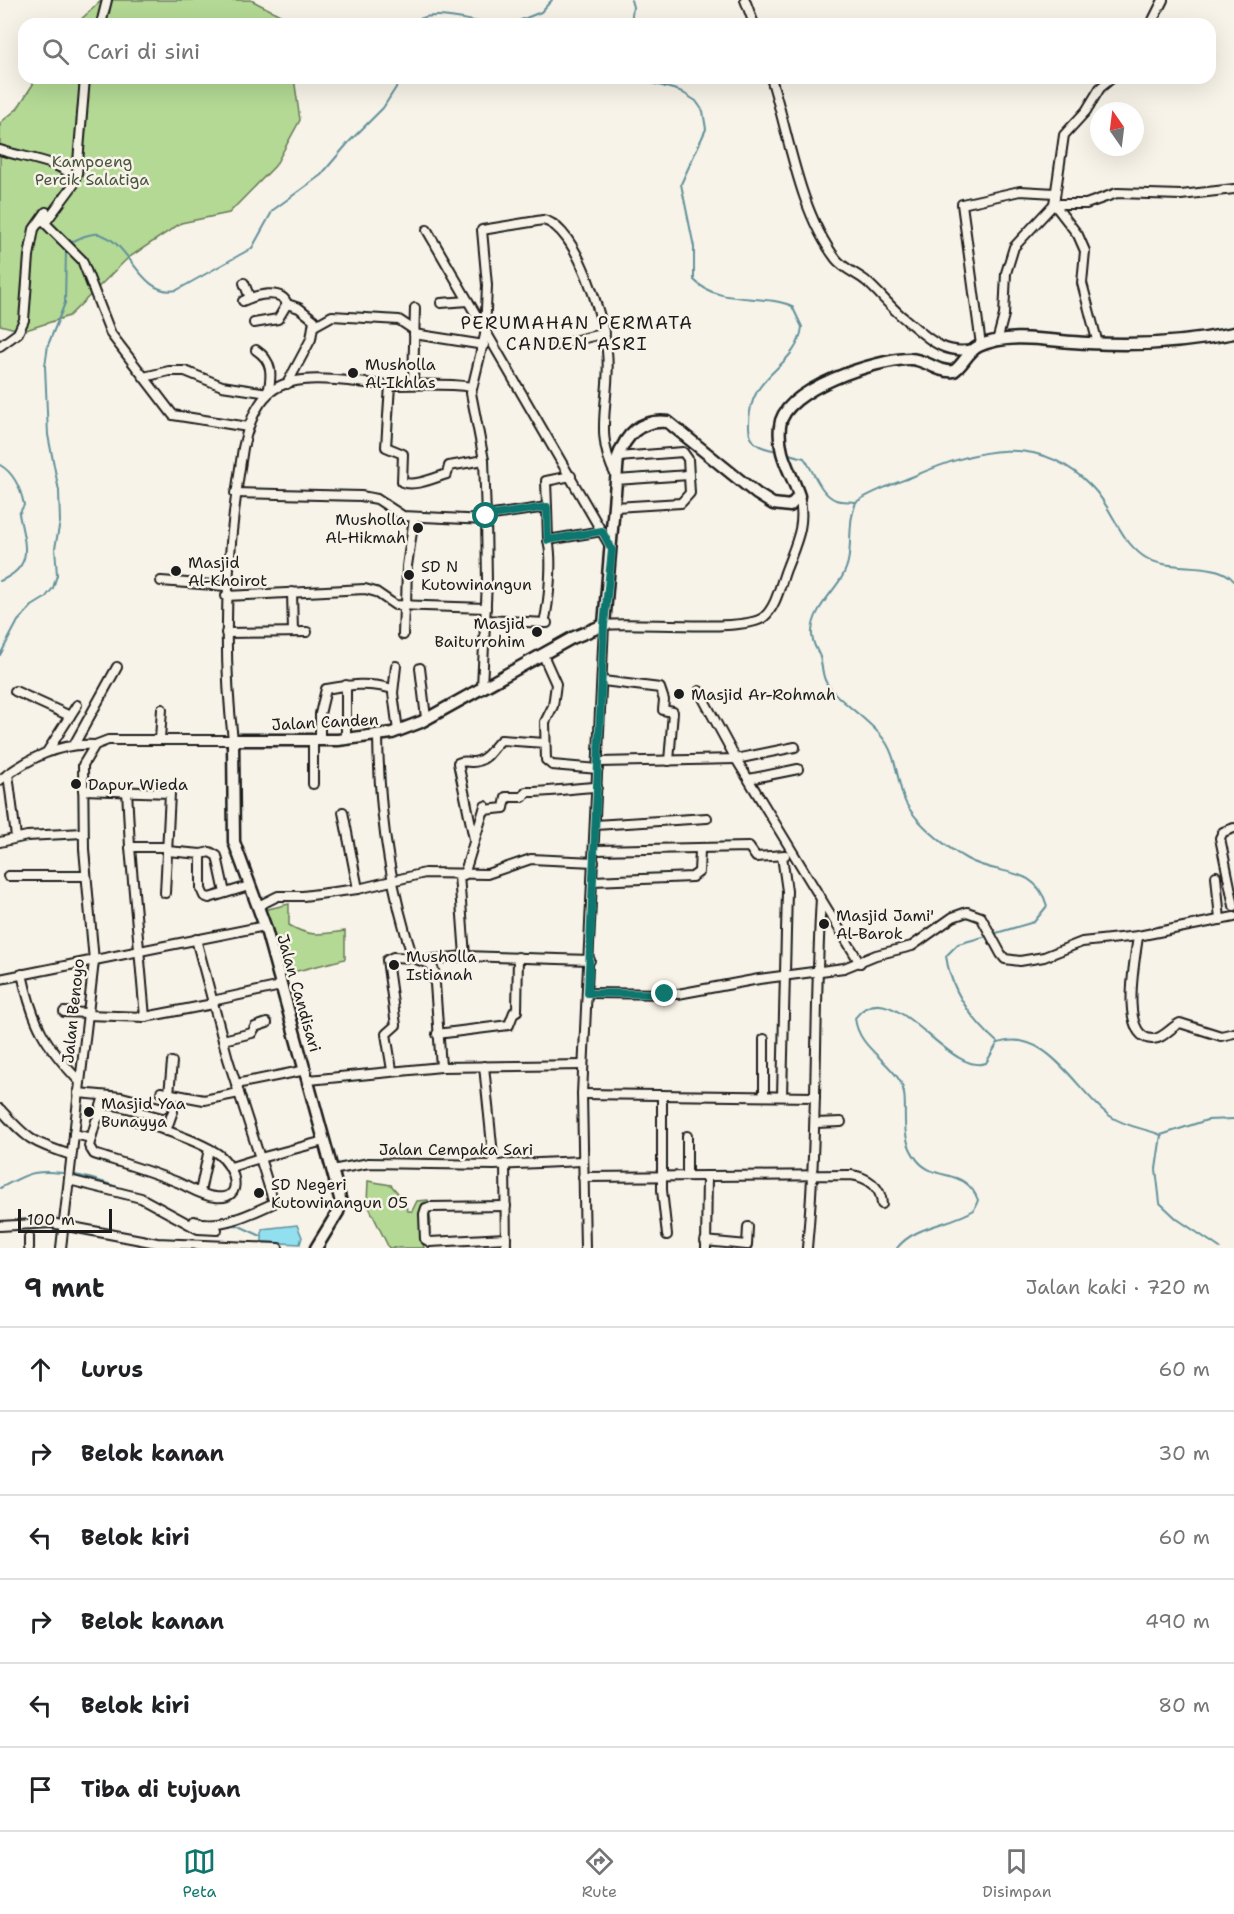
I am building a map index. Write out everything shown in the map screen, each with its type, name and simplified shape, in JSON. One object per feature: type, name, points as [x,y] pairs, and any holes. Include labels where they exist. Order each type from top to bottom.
[{"type":"street","points":[[102,18],[107,0]]},
{"type":"street","points":[[745,0],[752,18]]},
{"type":"street","points":[[1154,18],[1163,0]]},
{"type":"street","points":[[84,84],[74,184],[45,223],[82,260],[91,276],[111,334],[173,415],[180,418],[248,427]]},
{"type":"street","points":[[773,84],[799,181],[837,260],[868,284],[885,302],[937,347],[950,350],[1018,339],[1098,344],[1184,342],[1234,333]]},
{"type":"street","points":[[997,341],[1004,315],[1006,273],[1014,247],[1054,204],[1064,135],[1086,111],[1100,88],[1105,84]]},
{"type":"street","points":[[0,150],[69,172],[75,178]]},
{"type":"street","points":[[0,346],[18,333],[24,320],[29,256],[34,229],[75,178]]},
{"type":"street","points":[[1054,204],[1082,205],[1118,193],[1181,195],[1234,189]]},
{"type":"street","points":[[604,625],[715,624],[753,622],[762,618],[772,605],[800,534],[803,511],[800,496],[785,468],[780,423],[785,412],[799,397],[819,384],[838,376],[911,359],[944,372],[954,371],[977,347],[962,204],[1020,191],[1055,193]]},
{"type":"street","points":[[1054,204],[1078,235],[1085,251],[1082,284],[1098,344]]},
{"type":"street","points":[[482,687],[486,608],[486,518],[484,460],[472,404],[472,387],[486,335],[487,285],[482,230],[543,220],[556,224],[581,264],[604,333],[608,374],[602,427],[606,455],[616,479]]},
{"type":"street","points":[[427,230],[612,550]]},
{"type":"street","points":[[244,283],[246,300],[279,294],[287,304],[311,315],[314,326],[311,339],[287,384]]},
{"type":"street","points":[[441,303],[468,301]]},
{"type":"street","points":[[254,323],[278,319],[287,304]]},
{"type":"street","points":[[413,383],[415,308]]},
{"type":"street","points":[[314,326],[332,316],[399,320],[414,332],[484,345]]},
{"type":"street","points":[[557,345],[604,333]]},
{"type":"street","points":[[233,740],[226,633],[226,586],[235,493],[248,427],[268,393],[271,367],[265,356],[256,350]]},
{"type":"street","points":[[144,377],[169,371],[184,372],[222,386],[268,393],[287,384],[315,379],[390,385],[413,383],[472,387]]},
{"type":"street","points":[[390,385],[386,447],[403,454],[402,482],[407,484],[428,480],[447,474],[448,466],[484,460]]},
{"type":"street","points":[[585,1248],[582,1161],[583,1065],[590,960],[604,625],[618,457],[623,442],[634,430],[657,420],[668,422],[747,486],[773,504],[790,506],[800,496]]},
{"type":"street","points":[[615,507],[681,503],[690,493],[686,454],[678,450],[618,457]]},
{"type":"street","points":[[616,479],[689,475]]},
{"type":"street","points":[[485,620],[546,623],[551,558],[548,540],[546,481],[571,476]]},
{"type":"street","points":[[235,493],[372,498],[398,514],[414,518],[486,518],[547,507]]},
{"type":"street","points":[[403,634],[406,566],[414,518]]},
{"type":"street","points":[[548,540],[602,531]]},
{"type":"street","points":[[160,581],[226,586]]},
{"type":"street","points":[[226,596],[371,589],[388,602],[405,606],[486,608]]},
{"type":"street","points":[[292,592],[292,632]]},
{"type":"street","name":"Jalan Canden","points":[[75,743],[95,745],[116,739],[317,740],[378,736],[398,731],[426,718],[543,654],[604,625]]},
{"type":"street","points":[[226,633],[307,632]]},
{"type":"street","points":[[543,654],[556,682],[553,706],[545,722],[545,758],[550,765],[736,759],[795,747]]},
{"type":"street","points":[[396,666],[393,688],[398,731]]},
{"type":"street","points":[[0,780],[46,752],[75,743],[117,667]]},
{"type":"street","points":[[420,668],[426,718]]},
{"type":"street","points":[[603,681],[660,688],[664,700],[663,710],[672,712],[669,762]]},
{"type":"street","points":[[313,783],[320,717],[326,689],[346,685],[379,685],[393,688]]},
{"type":"street","points":[[346,685],[346,739]]},
{"type":"street","points":[[15,691],[69,718],[82,728]]},
{"type":"street","points":[[699,691],[736,759],[860,963]]},
{"type":"street","points":[[46,752],[77,705]]},
{"type":"street","points":[[160,739],[162,709]]},
{"type":"street","points":[[378,736],[379,798],[392,882],[413,958]]},
{"type":"street","name":"Jalan Candisari","points":[[233,740],[232,825],[234,843],[265,926],[341,1207],[316,1248]]},
{"type":"street","points":[[474,839],[458,763],[462,760],[479,761],[487,757],[501,740],[545,744]]},
{"type":"street","name":"Jalan Benoyo","points":[[61,1248],[94,961],[83,833],[83,765],[88,752],[95,745]]},
{"type":"street","points":[[748,779],[798,769]]},
{"type":"street","points":[[8,774],[16,837]]},
{"type":"street","points":[[465,956],[461,875],[485,807],[504,808],[506,797],[523,797],[526,792],[559,792],[569,788],[597,787]]},
{"type":"street","points":[[83,790],[170,793],[165,893]]},
{"type":"street","points":[[127,790],[145,1017]]},
{"type":"street","points":[[343,812],[358,889]]},
{"type":"street","points":[[595,825],[707,818]]},
{"type":"street","points":[[1234,828],[1222,832],[1220,838],[1234,906]]},
{"type":"street","points":[[0,842],[16,837],[83,833]]},
{"type":"street","points":[[130,847],[201,854],[210,852],[217,856],[225,894]]},
{"type":"street","points":[[595,850],[700,850],[749,847],[756,857],[794,854]]},
{"type":"street","points":[[593,881],[692,877],[699,872],[700,850]]},
{"type":"street","points":[[201,854],[202,894],[209,898],[249,886]]},
{"type":"street","points":[[782,856],[787,891],[782,1095]]},
{"type":"street","points":[[258,906],[278,896],[303,896],[358,889],[425,873],[461,875],[499,871],[531,859],[594,862]]},
{"type":"street","points":[[8,876],[86,876]]},
{"type":"street","points":[[1216,876],[1220,920]]},
{"type":"street","points":[[807,1248],[815,1124],[817,972],[821,898]]},
{"type":"street","points":[[588,993],[678,994],[860,963],[876,955],[912,946],[962,913],[972,912],[981,917],[1005,959],[1020,961],[1044,957],[1082,942],[1138,936],[1234,917]]},
{"type":"street","points":[[0,979],[265,926]]},
{"type":"street","points":[[1138,936],[1132,1019],[1143,1036],[1151,1039],[1158,1038],[1180,1023],[1221,1036],[1234,1033]]},
{"type":"street","points":[[194,1221],[206,1227],[240,1218],[275,1202],[236,1084],[196,939]]},
{"type":"street","points":[[422,960],[465,956],[590,960]]},
{"type":"street","points":[[392,1070],[386,1034],[396,1024],[387,960],[393,957],[422,960],[430,963],[434,970],[441,1067]]},
{"type":"street","points":[[437,1034],[509,1025],[514,1012],[517,1011],[518,957]]},
{"type":"street","points":[[22,974],[30,1009],[41,1034],[80,1082]]},
{"type":"street","points":[[64,1012],[145,1017],[281,986]]},
{"type":"street","points":[[223,1040],[252,1033],[255,1027],[267,1023]]},
{"type":"street","points":[[764,1095],[765,1039]]},
{"type":"street","points":[[78,1093],[138,1101],[164,1108],[172,1062]]},
{"type":"street","points":[[236,1084],[307,1075],[441,1067],[583,1065]]},
{"type":"street","points":[[484,1066],[494,1165]]},
{"type":"street","points":[[165,1093],[204,1100],[239,1093]]},
{"type":"street","points":[[582,1094],[815,1097]]},
{"type":"street","points":[[662,1095],[662,1177],[667,1235]]},
{"type":"street","points":[[98,1116],[105,1114],[166,1131],[209,1149],[231,1167],[236,1184],[229,1195],[214,1197],[143,1169],[94,1154],[89,1148],[91,1138],[104,1096]]},
{"type":"street","points":[[0,1109],[19,1132],[33,1142],[71,1155]]},
{"type":"street","points":[[166,1131],[173,1111]]},
{"type":"street","points":[[815,1124],[841,1122]]},
{"type":"street","points":[[74,1134],[91,1138]]},
{"type":"street","points":[[687,1136],[687,1176]]},
{"type":"street","points":[[231,1167],[324,1141]]},
{"type":"street","points":[[200,1192],[209,1149]]},
{"type":"street","name":"Jalan Cempaka Sari","points":[[332,1170],[369,1163],[494,1165],[582,1161]]},
{"type":"street","points":[[505,1164],[506,1248]]},
{"type":"street","points":[[706,1176],[705,1245],[747,1245],[748,1227]]},
{"type":"street","points":[[583,1177],[863,1176],[878,1190],[882,1204]]},
{"type":"street","points":[[69,1178],[141,1198],[217,1230]]},
{"type":"street","points":[[506,1206],[431,1207],[426,1208],[424,1214],[425,1239],[430,1242],[506,1238]]},
{"type":"street","points":[[0,1226],[64,1225],[174,1245],[278,1248]]},
{"type":"street","points":[[29,1237],[29,1248]]},
{"type":"street","points":[[132,1248],[133,1239]]},
{"type":"green space","points":[[102,0],[251,0],[286,18],[82,18]]},
{"type":"green space","name":"Kampoeng Percik Salatiga","points":[[33,84],[295,84],[300,120],[275,166],[229,213],[181,223],[128,258],[69,316],[23,331],[0,325],[0,123],[17,109]]},
{"type":"green space","points":[[289,904],[289,925],[297,929],[316,934],[345,931],[345,959],[281,975],[264,910]]},
{"type":"green space","points":[[368,1181],[391,1185],[402,1198],[408,1211],[412,1211],[417,1201],[428,1200],[431,1224],[421,1237],[424,1248],[389,1248],[367,1203]]},
{"type":"water","points":[[297,1225],[302,1237],[300,1244],[262,1242],[262,1229]]},
{"type":"waterway","points":[[526,18],[541,12],[552,0]]},
{"type":"waterway","points":[[631,0],[632,18]]},
{"type":"waterway","points":[[424,18],[438,16],[453,18]]},
{"type":"waterway","points":[[68,244],[87,235],[99,234],[110,239],[119,247],[144,278],[154,286],[164,290],[177,290],[252,248],[273,210],[321,175],[349,142],[383,108],[398,84]]},
{"type":"waterway","points":[[655,84],[680,91],[696,101],[703,111],[706,129],[681,184],[694,247],[694,280],[704,288],[716,293],[780,302],[792,306],[802,327],[791,353],[764,382],[750,408],[751,438],[757,445],[777,451]]},
{"type":"waterway","points":[[0,655],[18,621],[32,606],[45,598],[53,588],[57,575],[55,548],[60,522],[59,491],[48,435],[45,366],[48,345],[65,303],[66,249]]},
{"type":"waterway","points":[[785,453],[804,458],[821,488],[830,497],[838,501],[856,502],[937,467],[983,453],[1028,452],[1050,458],[1072,469],[1092,487],[1127,541],[1143,556],[1165,564],[1216,570],[1226,574],[1234,581]]},
{"type":"waterway","points":[[0,465],[13,477],[23,499],[24,505],[19,514],[25,545],[25,554],[19,569],[0,581]]},
{"type":"waterway","points":[[856,502],[852,519],[849,558],[845,571],[819,610],[813,624],[812,639],[820,657],[824,677],[829,687],[870,724],[889,747],[903,796],[921,823],[950,848],[967,859],[1025,877],[1034,883],[1041,893],[1047,906],[1034,922],[993,934]]},
{"type":"waterway","points":[[987,936],[958,944],[946,956],[953,981],[964,1004],[971,1015],[998,1043],[1016,1041],[1032,1044],[1060,1064],[1110,1116],[1129,1125],[1161,1135],[1207,1120],[1234,1119]]},
{"type":"waterway","points":[[897,1248],[913,1234],[974,1210],[978,1200],[966,1183],[925,1167],[911,1151],[905,1130],[905,1099],[900,1081],[861,1037],[855,1018],[869,1006],[885,1006],[902,1014],[954,1055],[971,1063],[986,1063],[997,1044]]},
{"type":"waterway","points":[[1161,1135],[1156,1169],[1160,1203],[1177,1219],[1220,1248]]},
{"type":"waterway","points":[[0,1188],[34,1173],[68,1174],[126,1190],[175,1212]]},
{"type":"waterway","points":[[222,1226],[237,1225],[261,1236]]},
{"type":"place","name":"Musholla Al-Ikhlas","points":[[353,373]]},
{"type":"place","name":"Musholla Al-Hikmah","points":[[418,528]]},
{"type":"place","name":"Masjid Al-Khoirot","points":[[176,571]]},
{"type":"place","name":"SD N Kutowinangun","points":[[409,575]]},
{"type":"place","name":"Masjid Baiturrohim","points":[[537,632]]},
{"type":"place","name":"Masjid Ar-Rohmah","points":[[679,694]]},
{"type":"place","name":"Dapur Wieda","points":[[76,784]]},
{"type":"place","name":"Masjid Jami' Al-Barok","points":[[824,924]]},
{"type":"place","name":"Musholla Istianah","points":[[394,965]]},
{"type":"place","name":"Masjid Yaa Bunayya","points":[[89,1112]]},
{"type":"place","name":"SD Negeri Kutowinangun 05","points":[[259,1193]]},
{"type":"district","name":"PERUMAHAN PERMATA CANDEN ASRI","points":[[577,333]]},
{"type":"route","points":[[486,516],[547,507],[548,540],[602,531],[612,550],[604,625],[588,993],[665,994]]}]
